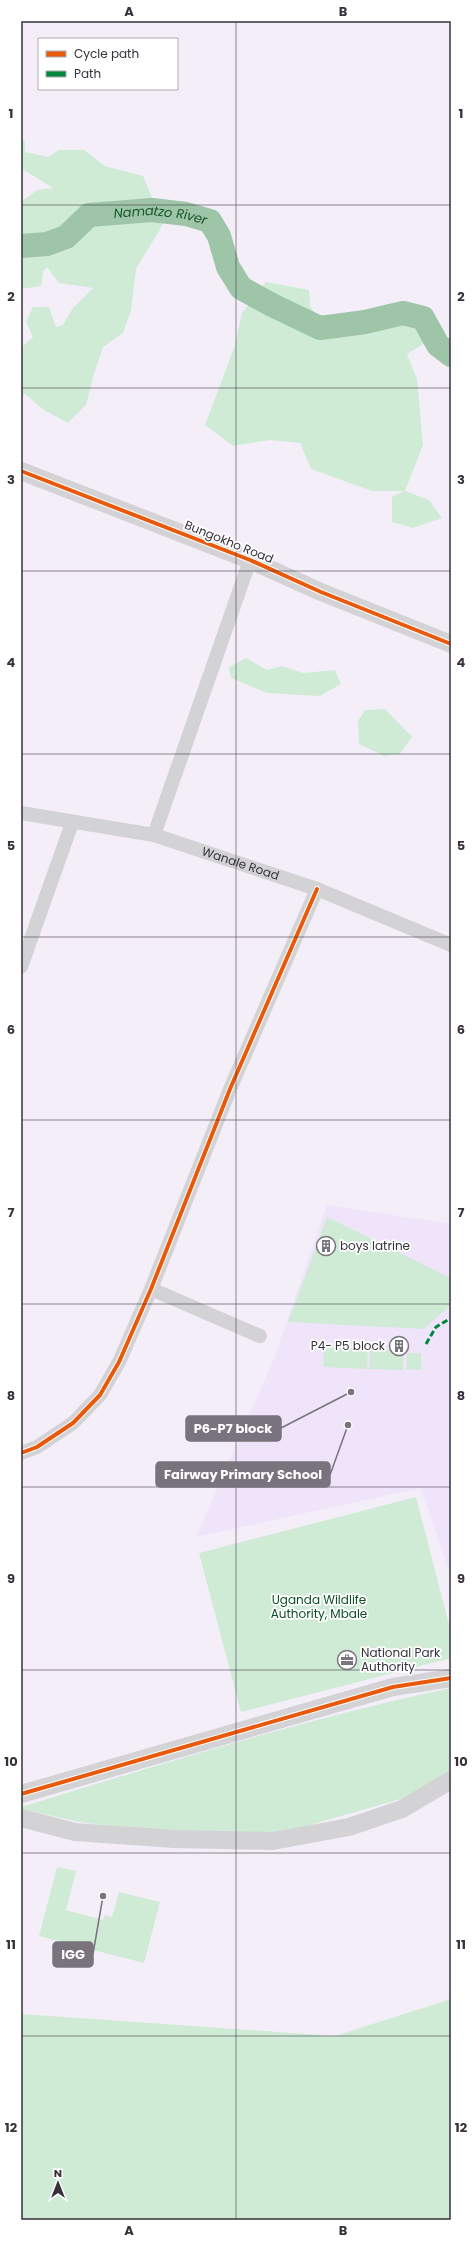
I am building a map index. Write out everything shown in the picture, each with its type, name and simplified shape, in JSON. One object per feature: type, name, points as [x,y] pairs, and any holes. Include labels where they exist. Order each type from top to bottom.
[{"type":"street","name":"Bungokho Road","points":[[21,471],[250,560],[321,592],[451,644]]},
{"type":"street","points":[[154,835],[250,560]]},
{"type":"street","name":"Wanale Road","points":[[21,813],[72,823],[154,835],[317,889],[451,945]]},
{"type":"street","points":[[21,967],[72,823]]},
{"type":"street","points":[[21,1453],[37,1447],[74,1423],[100,1395],[119,1362],[151,1289],[230,1089],[317,889]]},
{"type":"street","points":[[151,1289],[260,1336]]},
{"type":"street","points":[[21,1794],[393,1687],[451,1678]]},
{"type":"street","points":[[21,1818],[75,1832],[174,1839],[273,1841],[349,1827],[402,1809],[451,1780]]},
{"type":"shaded area","points":[[327,1205],[451,1224],[451,1577],[421,1488],[196,1537],[273,1361]]},
{"type":"green space","points":[[21,140],[25,141],[25,152],[48,157],[59,150],[84,150],[105,166],[143,176],[163,224],[136,269],[131,310],[123,333],[103,347],[86,405],[68,423],[44,410],[25,394],[21,398],[21,348],[33,337],[26,322],[33,307],[49,307],[56,327],[63,325],[73,308],[93,288],[59,283],[47,267],[43,272],[41,286],[21,289],[21,202],[37,190],[53,188],[24,170],[21,171]]},
{"type":"green space","points":[[266,282],[309,290],[310,306],[320,321],[381,328],[420,309],[441,333],[407,354],[417,379],[423,445],[405,491],[429,500],[442,518],[413,528],[392,522],[392,497],[404,491],[372,491],[311,469],[300,443],[270,440],[233,446],[205,425],[235,345],[242,313]]},
{"type":"green space","points":[[246,658],[267,670],[282,666],[303,673],[335,670],[341,684],[320,696],[267,693],[231,678],[229,667]]},
{"type":"green space","points":[[385,709],[412,737],[400,754],[384,756],[359,744],[358,721],[365,710]]},
{"type":"green space","points":[[327,1217],[451,1278],[451,1305],[424,1329],[288,1322]]},
{"type":"green space","points":[[324,1347],[368,1349],[367,1369],[323,1367]]},
{"type":"green space","points":[[370,1349],[404,1350],[403,1370],[369,1369]]},
{"type":"green space","points":[[407,1353],[421,1353],[421,1370],[406,1369]]},
{"type":"green space","name":"Uganda Wildlife Authority, Mbale","points":[[416,1497],[451,1632],[451,1658],[241,1712],[199,1553]]},
{"type":"green space","points":[[451,1688],[451,1771],[425,1792],[275,1835],[181,1833],[85,1823],[21,1809],[21,1807],[128,1774],[288,1728],[342,1713]]},
{"type":"green space","points":[[57,1867],[76,1871],[66,1910],[103,1920],[105,1915],[112,1917],[119,1892],[160,1902],[144,1963],[39,1936]]},
{"type":"green space","points":[[451,1999],[451,2220],[21,2220],[21,2014],[335,2036]]},
{"type":"waterway","name":"Namatzo River","points":[[21,246],[47,244],[66,237],[89,215],[152,210],[186,214],[210,221],[219,236],[228,267],[241,288],[272,305],[320,328],[365,322],[403,313],[423,318],[438,345],[451,355]]},
{"type":"marked path","points":[[426,1344],[436,1327],[451,1318]]},
{"type":"cycle path","points":[[21,471],[250,560],[321,592],[451,644]]},
{"type":"cycle path","points":[[21,1453],[37,1447],[73,1423],[100,1395],[119,1362],[151,1289],[230,1089],[317,889]]},
{"type":"cycle path","points":[[21,1794],[393,1687],[451,1678]]},
{"type":"place","name":"boys latrine","points":[[326,1246]]},
{"type":"place","name":"P4- P5 block","points":[[399,1346]]},
{"type":"place","name":"P6-P7 block","points":[[351,1392]]},
{"type":"place","name":"Fairway Primary School","points":[[348,1425]]},
{"type":"place","name":"National Park Authority","points":[[347,1660]]},
{"type":"place","name":"IGG","points":[[103,1896]]}]
